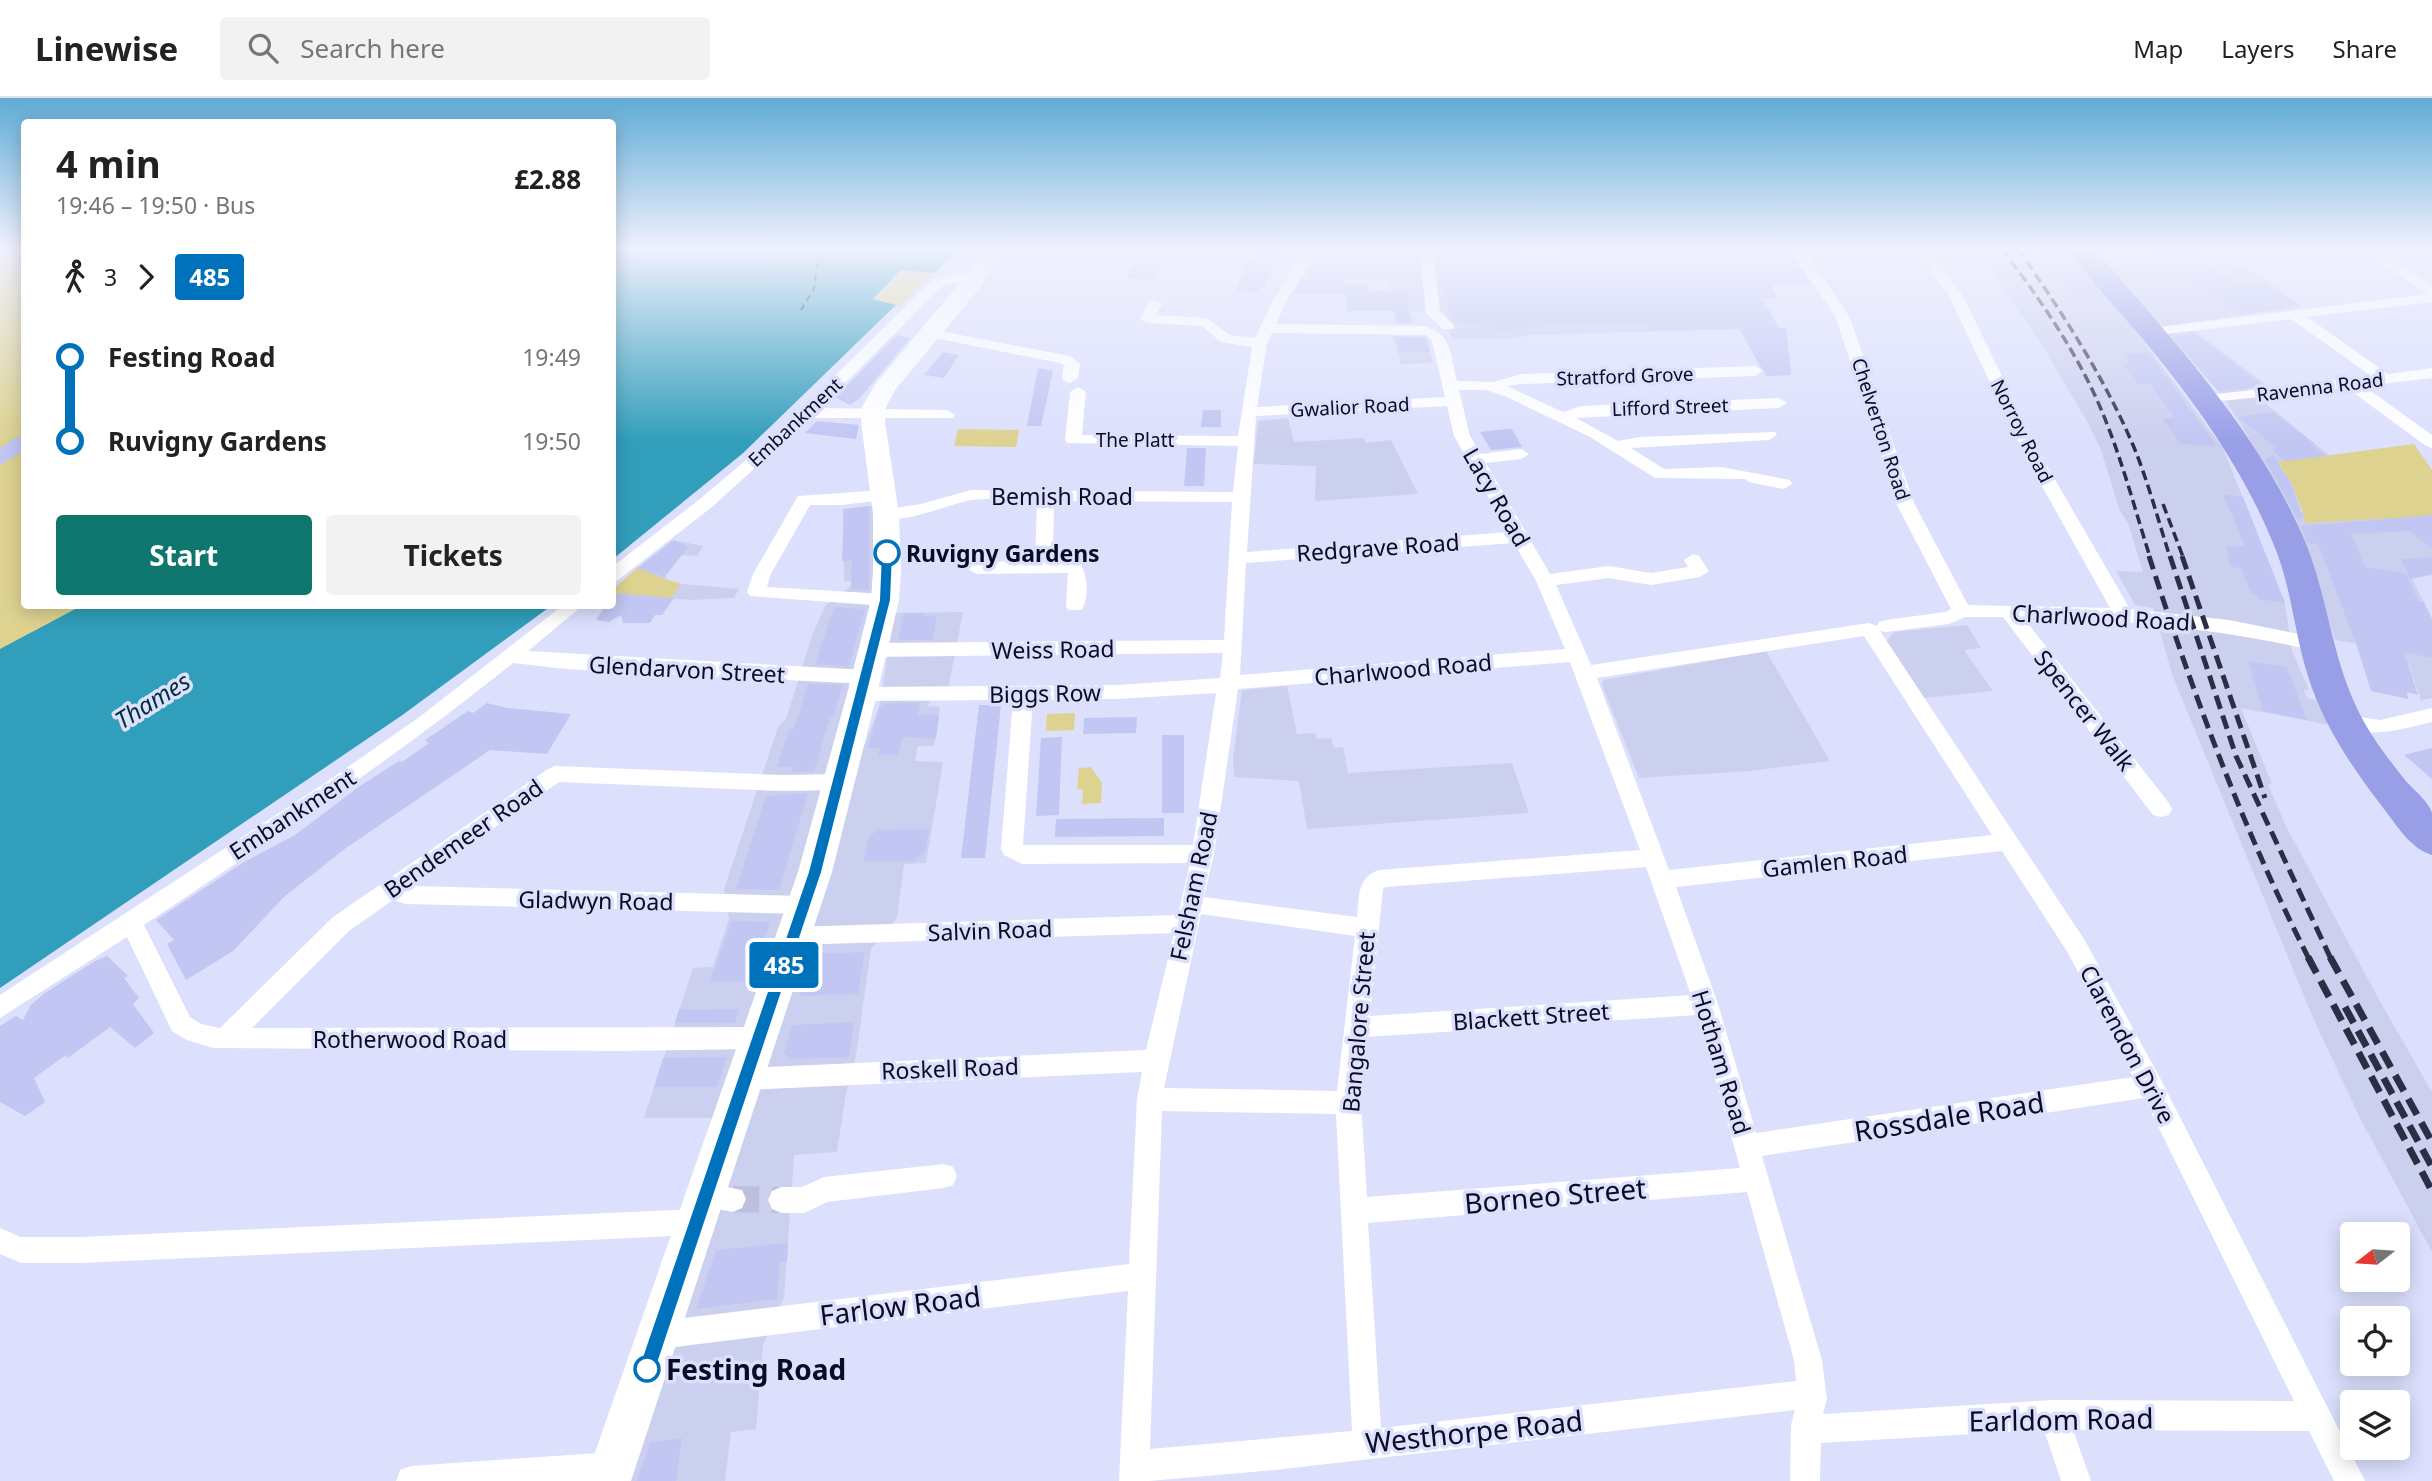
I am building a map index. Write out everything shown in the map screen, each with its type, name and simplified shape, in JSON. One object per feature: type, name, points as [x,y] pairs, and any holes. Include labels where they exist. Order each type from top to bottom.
[{"type":"highway","points":[[2135,314],[2232,434],[2274,509],[2301,573],[2328,684],[2346,722],[2368,761],[2432,840]]},
{"type":"main road","points":[[610,1474],[659,1335],[712,1206],[745,1079],[799,921],[840,782],[867,674],[885,600],[885,505],[873,414],[884,388],[945,314]]},
{"type":"street","name":"Embankment","points":[[616,573],[736,477],[906,314]]},
{"type":"street","points":[[1150,314],[1147,319],[1206,322],[1226,339],[1263,335],[1441,330]]},
{"type":"street","name":"Felsham Road","points":[[1134,1473],[1150,1099],[1156,1060],[1203,853],[1233,646],[1248,412],[1263,335],[1274,314]]},
{"type":"street","name":"Lacy Road","points":[[1433,314],[1441,330],[1440,340],[1450,394],[1462,436],[1545,581],[1581,664]]},
{"type":"street","name":"Chelverton Road","points":[[1840,314],[1905,503],[1962,611]]},
{"type":"street","name":"Norroy Road","points":[[1964,314],[2031,452],[2123,614]]},
{"type":"street","points":[[2151,332],[2306,314]]},
{"type":"street","points":[[2294,315],[2386,379]]},
{"type":"street","name":"The Platt","points":[[929,333],[1065,359],[1072,364],[1073,440],[1245,441]]},
{"type":"street","name":"Stratford Grove","points":[[1497,388],[1501,383],[1521,379],[1755,371]]},
{"type":"street","name":"Ravenna Road","points":[[2208,401],[2432,373]]},
{"type":"street","points":[[2350,383],[2432,443]]},
{"type":"street","name":"Gwalior Road","points":[[1248,412],[1450,394],[1478,385],[1497,388]]},
{"type":"street","points":[[1497,388],[1563,417],[1661,474],[1721,471],[1784,484]]},
{"type":"street","name":"Lifford Street","points":[[1563,417],[1581,411],[1779,403]]},
{"type":"street","points":[[806,412],[947,415]]},
{"type":"street","points":[[1620,450],[1639,442],[1769,435]]},
{"type":"street","points":[[1475,460],[1521,454]]},
{"type":"street","name":"Bemish Road","points":[[885,505],[922,509],[971,495],[1241,497]]},
{"type":"street","points":[[1044,567],[1046,536],[1042,517],[1046,495]]},
{"type":"street","points":[[885,505],[842,500],[804,500],[762,574],[756,592],[885,600]]},
{"type":"street","name":"Redgrave Road","points":[[1238,558],[1519,537]]},
{"type":"street","points":[[976,568],[1044,567],[1075,559],[1078,576],[1075,606]]},
{"type":"street","points":[[1545,581],[1609,572],[1651,579],[1700,571],[1693,560]]},
{"type":"street","name":"Embankment","points":[[0,1008],[332,789],[425,723],[569,609]]},
{"type":"street","name":"Charlwood Road","points":[[1228,685],[1581,664],[1950,618],[1962,611],[2152,615],[2317,644]]},
{"type":"street","name":"Spencer Walk","points":[[2008,611],[2161,809]]},
{"type":"street","name":"Clarendon Drive","points":[[1877,627],[2009,842],[2077,946],[2151,1086],[2350,1481]]},
{"type":"street","name":"Weiss Road","points":[[867,674],[1233,646]]},
{"type":"street","name":"Glendarvon Street","points":[[508,656],[606,664],[867,674]]},
{"type":"street","name":"Hotham Road","points":[[1581,664],[1706,1004],[1808,1360],[1809,1412],[1805,1481]]},
{"type":"street","name":"Biggs Row","points":[[867,674],[1023,695],[1228,685]]},
{"type":"street","points":[[1023,695],[1012,849],[1022,855],[1203,853]]},
{"type":"street","points":[[2346,722],[2380,727],[2432,715]]},
{"type":"street","name":"Bendemeer Road","points":[[225,1040],[341,924],[555,774],[783,783],[840,782]]},
{"type":"street","name":"Gamlen Road","points":[[1657,869],[2009,842]]},
{"type":"street","name":"Bangalore Street","points":[[1367,1443],[1348,1103],[1372,886],[1379,879],[1657,869]]},
{"type":"street","name":"Gladwyn Road","points":[[390,890],[406,895],[799,921]]},
{"type":"street","name":"Salvin Road","points":[[799,921],[1145,924],[1189,914],[1366,928]]},
{"type":"street","name":"Rotherwood Road","points":[[130,920],[181,1024],[189,1031],[225,1040],[759,1038]]},
{"type":"street","name":"Blackett Street","points":[[1357,1027],[1706,1004]]},
{"type":"street","name":"Roskell Road","points":[[745,1079],[1156,1060]]},
{"type":"street","name":"Rossdale Road","points":[[1747,1146],[2151,1086]]},
{"type":"street","points":[[1150,1099],[1348,1103]]},
{"type":"street","points":[[781,1200],[804,1200],[824,1190],[944,1176]]},
{"type":"street","name":"Borneo Street","points":[[1355,1211],[1755,1180]]},
{"type":"street","points":[[0,1241],[21,1250],[81,1250],[712,1206]]},
{"type":"street","name":"Farlow Road","points":[[659,1335],[1142,1276]]},
{"type":"street","name":"Westhorpe Road","points":[[1134,1473],[1367,1443],[1794,1395],[1809,1412]]},
{"type":"street","name":"Earldom Road","points":[[1809,1412],[1825,1429],[2053,1415],[2316,1416]]},
{"type":"street","points":[[2053,1415],[2076,1481]]},
{"type":"street","points":[[411,1481],[610,1474]]},
{"type":"shaded area","points":[[0,314],[21,314],[21,609],[85,609],[0,653]]},
{"type":"shaded area","points":[[1446,314],[1771,314],[1779,328],[1786,328],[1791,375],[1766,376],[1739,329],[1451,339]]},
{"type":"shaded area","points":[[2020,314],[2123,314],[2223,448],[2285,603],[2292,651],[2309,690],[2304,690],[2307,698],[2320,701],[2330,725],[2241,708],[2272,784],[2268,785],[2286,826],[2432,1092],[2432,1252],[2360,1118],[2313,1018],[2173,677],[2153,608],[2135,605],[2116,571],[2143,572],[2128,523],[2119,509],[2101,450],[2045,350]]},
{"type":"shaded area","points":[[2148,314],[2254,314],[2184,323],[2268,386],[2248,389],[2331,457],[2278,463],[2293,486],[2301,512],[2432,516],[2432,575],[2412,579],[2432,619],[2432,698],[2421,700],[2404,652],[2335,640],[2296,520],[2239,421],[2219,392]]},
{"type":"shaded area","points":[[1393,336],[1427,337],[1433,363],[1401,364]]},
{"type":"shaded area","points":[[1288,418],[1294,442],[1364,438],[1366,443],[1391,440],[1418,494],[1315,501],[1316,466],[1254,464],[1258,421]]},
{"type":"shaded area","points":[[958,429],[1019,430],[1016,447],[954,446]]},
{"type":"shaded area","points":[[2414,444],[2432,470],[2432,516],[2306,523],[2293,486],[2278,462]]},
{"type":"shaded area","points":[[873,507],[879,591],[826,792],[713,1118],[644,1118],[693,968],[713,967],[729,919],[724,889],[778,727],[786,719],[812,636],[825,606],[852,585],[852,581],[844,581],[843,509]]},
{"type":"shaded area","points":[[673,540],[703,546],[697,556],[682,555],[665,577],[673,583],[739,589],[734,598],[689,600],[616,592],[616,589],[637,568]]},
{"type":"shaded area","points":[[637,568],[681,583],[671,598],[616,593],[616,586]]},
{"type":"shaded area","points":[[963,612],[946,700],[930,700],[928,706],[940,707],[934,746],[918,746],[915,761],[943,762],[926,863],[904,864],[897,918],[871,949],[856,1056],[846,1093],[837,1152],[794,1155],[784,1298],[763,1345],[756,1429],[731,1432],[725,1481],[623,1481],[849,787],[879,707],[895,613]]},
{"type":"shaded area","points":[[1967,625],[1981,648],[1964,650],[1993,691],[1924,698],[1887,641],[1894,632]]},
{"type":"shaded area","points":[[1766,651],[1830,761],[1750,771],[1639,778],[1602,685],[1603,680]]},
{"type":"shaded area","points":[[1287,686],[1297,734],[1315,733],[1317,739],[1331,738],[1334,748],[1343,747],[1348,773],[1512,763],[1529,813],[1307,829],[1299,781],[1234,777],[1233,758],[1242,690]]},
{"type":"shaded area","points":[[1075,713],[1074,730],[1046,731],[1047,714]]},
{"type":"shaded area","points":[[1091,767],[1102,783],[1101,803],[1082,804],[1083,790],[1077,789],[1079,768]]},
{"type":"water","points":[[616,314],[887,314],[742,454],[616,557]]},
{"type":"water","name":"Thames","points":[[75,609],[547,609],[401,716],[0,988],[0,649]]},
{"type":"building","points":[[1394,314],[1410,314],[1412,323],[1396,323]]},
{"type":"building","points":[[1450,314],[1771,314],[1779,328],[1786,328],[1791,375],[1766,376],[1740,329],[1649,331],[1646,324],[1547,325],[1499,332],[1494,327],[1458,323],[1451,319]]},
{"type":"building","points":[[2196,334],[2264,386],[2218,391],[2173,337]]},
{"type":"building","points":[[897,335],[910,338],[860,398],[850,405],[835,397]]},
{"type":"building","points":[[1398,337],[1425,338],[1430,352],[1401,352]]},
{"type":"building","points":[[943,352],[959,355],[944,378],[924,375]]},
{"type":"building","points":[[2122,353],[2149,353],[2217,446],[2181,444],[2162,418],[2175,418],[2150,384],[2138,384],[2124,365],[2131,365]]},
{"type":"building","points":[[1038,368],[1053,371],[1041,426],[1027,426]]},
{"type":"building","points":[[1203,410],[1221,410],[1221,427],[1201,427]]},
{"type":"building","points":[[2273,412],[2315,444],[2311,444],[2326,456],[2285,461],[2271,449],[2277,448],[2238,417]]},
{"type":"building","points":[[817,421],[859,425],[856,439],[805,433]]},
{"type":"building","points":[[1512,429],[1522,447],[1491,450],[1480,432]]},
{"type":"building","points":[[16,437],[21,438],[21,453],[0,465],[0,448]]},
{"type":"building","points":[[1187,448],[1206,448],[1204,486],[1184,486]]},
{"type":"building","points":[[2273,455],[2292,485],[2303,518],[2298,520],[2265,459]]},
{"type":"building","points":[[2223,494],[2243,497],[2285,603],[2258,599],[2257,595],[2251,594],[2241,568],[2231,567],[2226,547],[2245,546]]},
{"type":"building","points":[[869,506],[869,590],[851,589],[852,560],[842,561],[844,509]]},
{"type":"building","points":[[2432,515],[2432,549],[2410,531],[2351,534],[2365,567],[2406,573],[2418,601],[2424,602],[2432,619],[2432,658],[2404,652],[2418,695],[2407,692],[2408,699],[2371,691],[2356,643],[2318,544],[2308,543],[2301,526]]},
{"type":"building","points":[[674,540],[688,547],[664,577],[638,568]]},
{"type":"building","points":[[2432,557],[2432,574],[2410,579],[2401,559]]},
{"type":"building","points":[[616,593],[674,598],[662,615],[655,615],[650,623],[623,623],[621,615],[609,622],[596,620],[603,609],[616,609]]},
{"type":"building","points":[[834,607],[865,609],[849,666],[815,664]]},
{"type":"building","points":[[904,613],[937,616],[932,640],[898,640]]},
{"type":"building","points":[[2248,661],[2287,667],[2307,720],[2263,711]]},
{"type":"building","points":[[808,684],[843,685],[814,772],[791,772],[793,767],[777,767],[789,729],[794,729]]},
{"type":"building","points":[[487,703],[507,708],[571,714],[547,754],[490,750],[346,848],[284,897],[233,951],[186,980],[167,944],[174,940],[156,920],[244,862],[295,835],[360,786],[429,743],[425,740],[468,711],[473,713]]},
{"type":"building","points":[[885,703],[920,703],[918,715],[939,715],[936,739],[903,737],[898,755],[878,755],[880,748],[868,748],[879,708]]},
{"type":"building","points":[[979,705],[1001,705],[985,858],[961,858]]},
{"type":"building","points":[[1137,717],[1136,733],[1083,734],[1084,718]]},
{"type":"building","points":[[1162,735],[1184,735],[1184,813],[1162,813]]},
{"type":"building","points":[[1062,737],[1059,815],[1036,816],[1041,738]]},
{"type":"building","points":[[2432,748],[2432,779],[2404,755]]},
{"type":"building","points":[[808,793],[779,890],[736,889],[766,796]]},
{"type":"building","points":[[1164,818],[1164,836],[1055,837],[1056,819]]},
{"type":"building","points":[[929,829],[925,851],[914,861],[864,861],[869,836],[879,830]]},
{"type":"building","points":[[732,921],[770,922],[754,969],[750,969],[746,982],[710,981]]},
{"type":"building","points":[[865,952],[858,994],[800,996],[812,956]]},
{"type":"building","points":[[107,956],[128,976],[124,978],[139,998],[133,1004],[154,1033],[135,1048],[110,1027],[68,1058],[66,1055],[34,1078],[45,1102],[25,1116],[0,1102],[0,1026],[16,1016],[23,1020],[31,1005],[45,993]]},
{"type":"building","points":[[679,1009],[739,1009],[735,1023],[675,1023]]},
{"type":"building","points":[[854,1022],[849,1057],[791,1059],[784,1053],[792,1025]]},
{"type":"building","points":[[727,1057],[717,1087],[654,1087],[663,1058]]},
{"type":"building","points":[[788,1243],[787,1261],[780,1262],[777,1299],[696,1309],[716,1250]]},
{"type":"building","points":[[682,1438],[676,1481],[637,1481],[650,1442]]},
{"type":"tunnel","points":[[733,1199],[781,1200]]},
{"type":"railway","points":[[2048,314],[2074,355],[2107,424],[2150,557]]},
{"type":"railway","points":[[2061,314],[2108,394],[2133,445],[2170,557]]},
{"type":"railway","points":[[2163,504],[2183,557]]},
{"type":"railway","points":[[2149,556],[2183,659],[2241,811],[2308,958]]},
{"type":"railway","points":[[2170,556],[2236,756],[2330,958]]},
{"type":"railway","points":[[2182,556],[2265,798]]},
{"type":"railway","points":[[2308,958],[2432,1191]]},
{"type":"railway","points":[[2330,958],[2432,1142]]},
{"type":"railway","points":[[2345,1007],[2432,1167]]},
{"type":"bus line","name":"485","points":[[647,1369],[815,872],[885,600],[887,553]]},
{"type":"place","name":"Ruvigny Gardens","points":[[887,553]]},
{"type":"place","name":"Festing Road","points":[[647,1369]]}]
